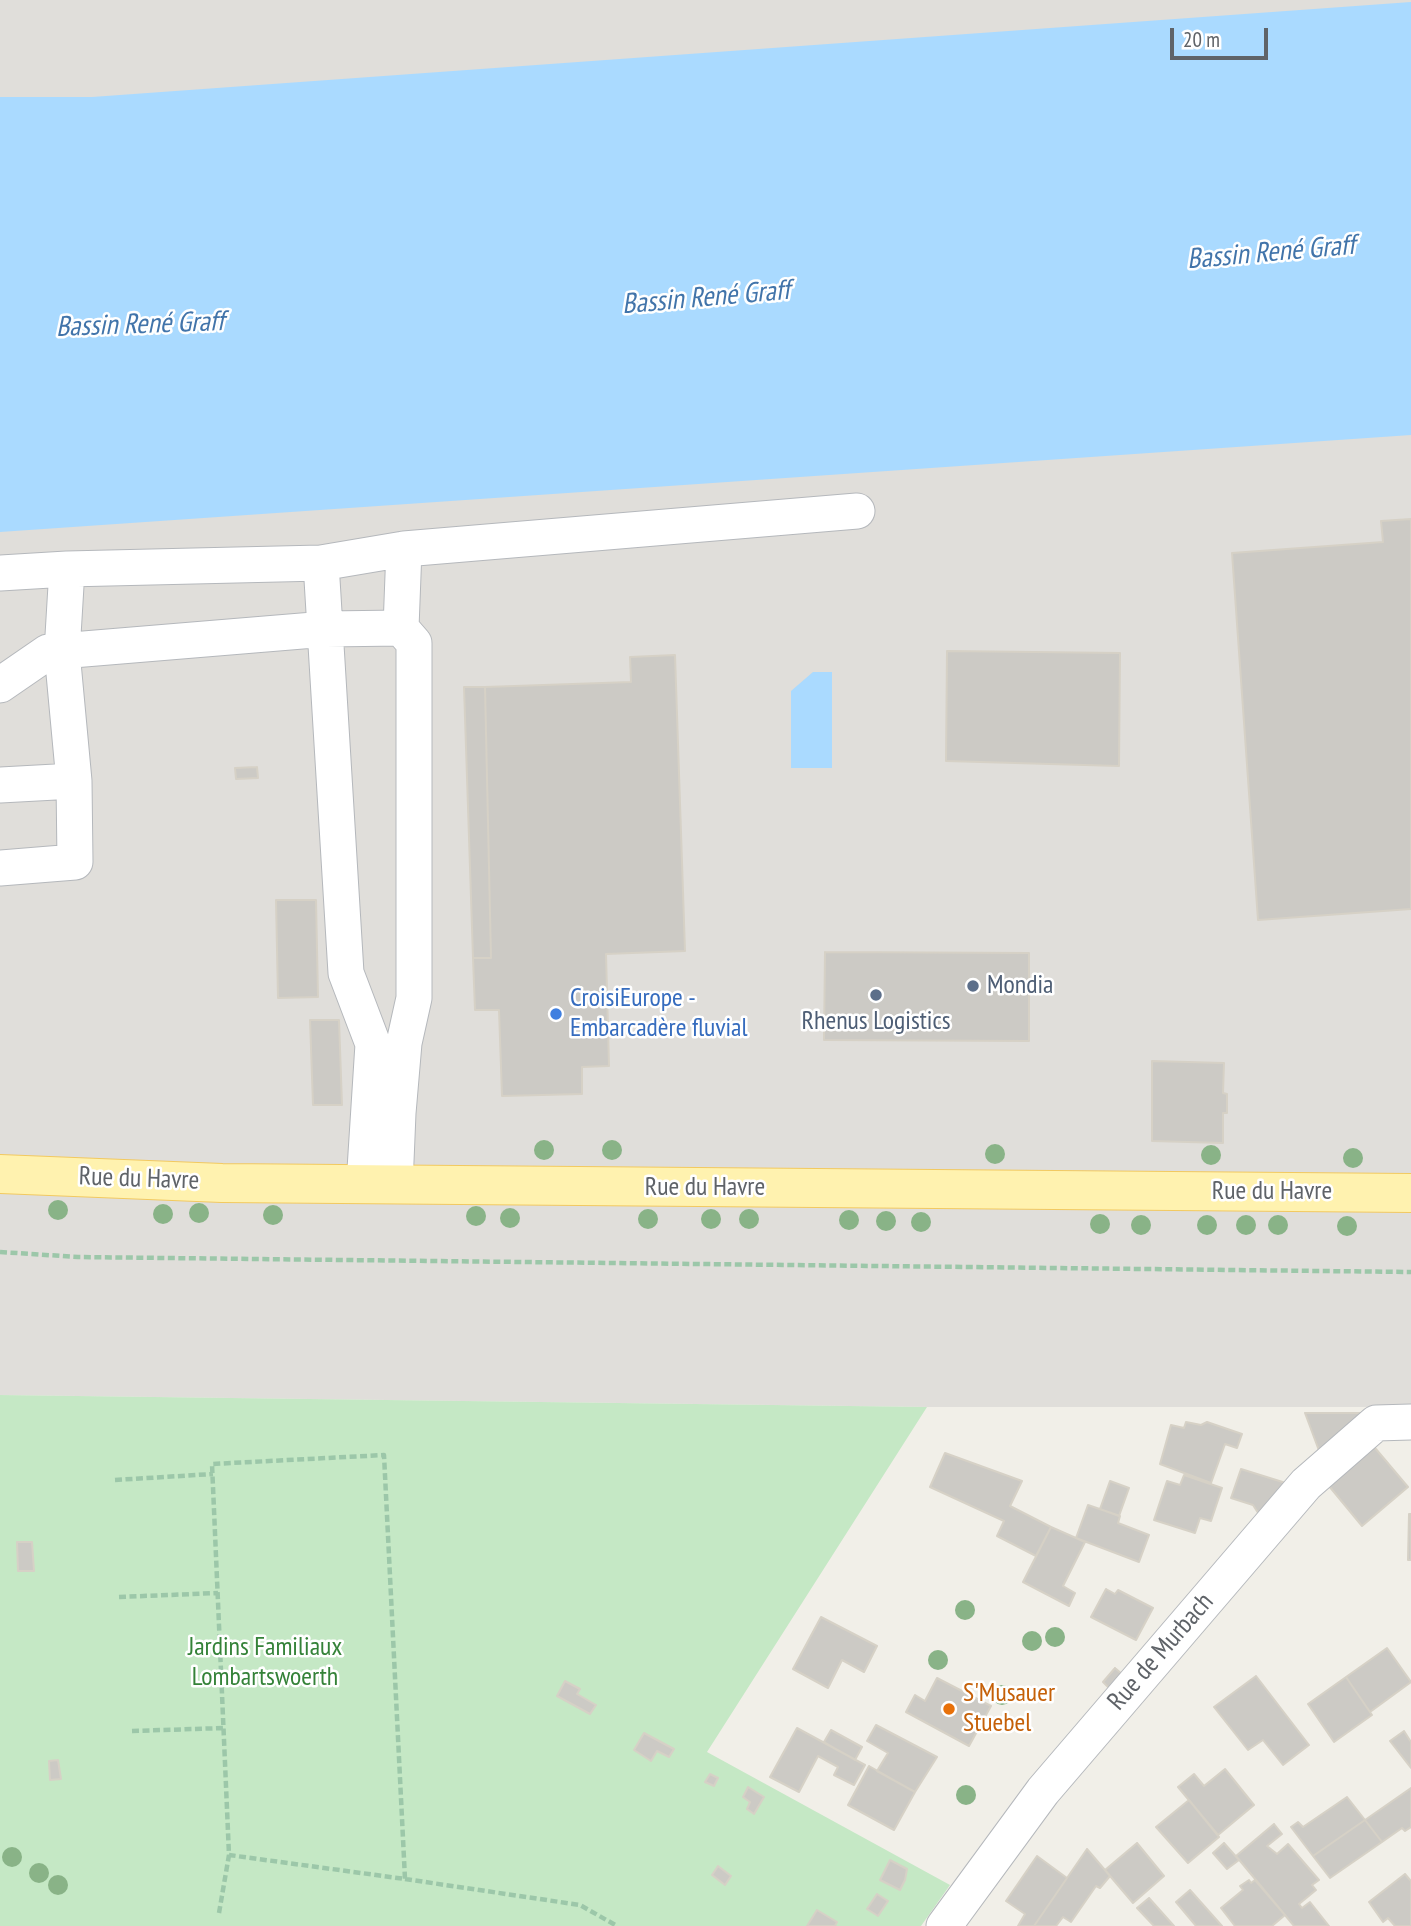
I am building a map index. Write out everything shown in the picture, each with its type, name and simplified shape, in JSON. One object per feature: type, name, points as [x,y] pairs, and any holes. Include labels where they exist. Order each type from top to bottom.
[{"type":"main road","name":"Rue du Havre","points":[[0,1174],[222,1183],[1411,1194]]},
{"type":"street","points":[[0,573],[321,563],[404,549],[857,511]]},
{"type":"street","points":[[379,1185],[388,1043],[414,998],[414,643],[401,628],[404,549]]},
{"type":"street","points":[[321,563],[346,973],[388,1043]]},
{"type":"street","points":[[0,868],[75,862],[74,780],[62,652],[67,569]]},
{"type":"street","points":[[0,685],[48,652],[326,629],[401,628]]},
{"type":"street","points":[[0,785],[74,780]]},
{"type":"street","name":"Rue de Murbach","points":[[944,1926],[1043,1791],[1306,1484],[1376,1423],[1411,1422]]},
{"type":"path","points":[[0,1252],[78,1257],[1411,1272]]},
{"type":"path","points":[[219,1913],[229,1856],[212,1464],[384,1455],[405,1879]]},
{"type":"path","points":[[115,1480],[213,1474]]},
{"type":"path","points":[[119,1597],[218,1593]]},
{"type":"path","points":[[132,1731],[224,1728]]},
{"type":"path","points":[[229,1856],[580,1905],[617,1926]]},
{"type":"shaded area","points":[[0,0],[1411,0],[1411,1407],[927,1407],[0,1395]]},
{"type":"green space","name":"Jardins Familiaux Lombartswoerth","points":[[0,1395],[927,1407],[707,1752],[950,1885],[921,1926],[0,1926]]},
{"type":"water","name":"Bassin René Graff","points":[[1411,2],[1411,435],[0,532],[0,97],[92,97]]},
{"type":"water","points":[[813,672],[832,672],[832,768],[791,768],[791,691]]},
{"type":"building","points":[[1411,519],[1411,909],[1258,920],[1232,553],[1383,542],[1381,521]]},
{"type":"building","points":[[947,651],[1120,653],[1119,766],[946,761]]},
{"type":"building","points":[[675,655],[685,951],[606,954],[609,1066],[582,1067],[582,1094],[502,1096],[499,1010],[475,1010],[473,958],[491,958],[485,687],[631,682],[630,657]]},
{"type":"building","points":[[464,687],[485,687],[491,958],[473,958]]},
{"type":"building","points":[[257,767],[258,778],[236,779],[235,768]]},
{"type":"building","points":[[276,900],[316,900],[318,997],[278,998]]},
{"type":"building","points":[[825,952],[1029,953],[1029,1041],[824,1040]]},
{"type":"building","points":[[310,1020],[339,1020],[342,1105],[313,1105]]},
{"type":"building","points":[[1152,1061],[1224,1063],[1223,1093],[1227,1094],[1227,1113],[1223,1113],[1223,1143],[1152,1141]]},
{"type":"building","points":[[1305,1413],[1367,1413],[1321,1456]]},
{"type":"building","points":[[1186,1422],[1201,1425],[1207,1422],[1242,1434],[1237,1448],[1225,1444],[1211,1483],[1160,1464],[1171,1425],[1184,1428]]},
{"type":"building","points":[[1370,1442],[1408,1487],[1362,1526],[1324,1480]]},
{"type":"building","points":[[945,1453],[1022,1481],[1010,1506],[1051,1527],[1036,1556],[997,1536],[1004,1521],[930,1487]]},
{"type":"building","points":[[1241,1469],[1289,1484],[1262,1519],[1253,1505],[1231,1498]]},
{"type":"building","points":[[1184,1475],[1222,1488],[1211,1521],[1200,1518],[1195,1533],[1154,1520],[1167,1481],[1180,1485]]},
{"type":"building","points":[[1110,1481],[1129,1488],[1119,1516],[1100,1509]]},
{"type":"building","points":[[1088,1505],[1120,1516],[1118,1523],[1149,1535],[1139,1562],[1076,1538]]},
{"type":"building","points":[[1411,1514],[1411,1560],[1408,1560]]},
{"type":"building","points":[[1051,1527],[1085,1542],[1063,1586],[1075,1593],[1069,1606],[1023,1582]]},
{"type":"building","points":[[17,1542],[32,1542],[34,1571],[18,1571]]},
{"type":"building","points":[[1106,1589],[1115,1594],[1118,1590],[1153,1608],[1136,1640],[1091,1617]]},
{"type":"building","points":[[821,1617],[877,1646],[864,1672],[842,1660],[828,1688],[793,1669]]},
{"type":"building","points":[[1387,1648],[1411,1682],[1370,1712],[1346,1677]]},
{"type":"building","points":[[1115,1668],[1123,1675],[1110,1689],[1103,1682]]},
{"type":"building","points":[[1256,1676],[1309,1745],[1283,1765],[1263,1740],[1248,1750],[1214,1707]]},
{"type":"building","points":[[1346,1677],[1372,1715],[1334,1742],[1308,1704]]},
{"type":"building","name":"S'Musauer Stuebel","points":[[937,1678],[991,1706],[969,1746],[906,1712],[915,1695],[925,1701]]},
{"type":"building","points":[[565,1681],[580,1689],[577,1694],[596,1705],[590,1714],[557,1696]]},
{"type":"building","points":[[876,1725],[937,1757],[915,1792],[877,1771],[888,1753],[867,1741]]},
{"type":"building","points":[[797,1728],[865,1765],[854,1785],[834,1775],[838,1767],[818,1756],[799,1792],[770,1777]]},
{"type":"building","points":[[831,1730],[862,1747],[855,1760],[824,1742]]},
{"type":"building","points":[[1404,1731],[1411,1742],[1411,1768],[1390,1741]]},
{"type":"building","points":[[644,1733],[674,1749],[669,1757],[657,1751],[651,1761],[634,1750]]},
{"type":"building","points":[[58,1760],[61,1779],[50,1780],[49,1761]]},
{"type":"building","points":[[869,1766],[915,1792],[894,1830],[848,1805]]},
{"type":"building","points":[[1225,1769],[1254,1805],[1218,1835],[1178,1787],[1194,1774],[1204,1786]]},
{"type":"building","points":[[710,1774],[718,1778],[714,1786],[705,1782]]},
{"type":"building","points":[[748,1787],[764,1797],[754,1814],[747,1809],[750,1802],[743,1797]]},
{"type":"building","points":[[1411,1788],[1411,1827],[1405,1831],[1402,1828],[1382,1842],[1365,1820]]},
{"type":"building","points":[[1347,1797],[1365,1820],[1313,1856],[1291,1827],[1298,1822],[1303,1827]]},
{"type":"building","points":[[1189,1800],[1219,1837],[1188,1863],[1156,1827]]},
{"type":"building","points":[[1365,1820],[1382,1842],[1330,1878],[1313,1856]]},
{"type":"building","points":[[1274,1824],[1282,1834],[1267,1846],[1277,1854],[1288,1844],[1319,1880],[1312,1885],[1316,1890],[1299,1904],[1302,1908],[1310,1902],[1329,1926],[1294,1926],[1236,1856]]},
{"type":"building","points":[[1137,1843],[1164,1876],[1133,1903],[1105,1870]]},
{"type":"building","points":[[1224,1843],[1239,1860],[1227,1869],[1213,1853]]},
{"type":"building","points":[[1087,1849],[1110,1876],[1100,1888],[1096,1886],[1071,1922],[1063,1917],[1056,1926],[1034,1926]]},
{"type":"building","points":[[1037,1856],[1067,1878],[1034,1926],[1018,1926],[1025,1914],[1006,1901]]},
{"type":"building","points":[[890,1860],[907,1869],[900,1890],[880,1880]]},
{"type":"building","points":[[718,1866],[731,1876],[725,1885],[712,1875]]},
{"type":"building","points":[[1405,1874],[1411,1881],[1411,1926],[1395,1926],[1388,1918],[1383,1922],[1369,1902]]},
{"type":"building","points":[[1249,1880],[1251,1883],[1255,1880],[1285,1915],[1272,1926],[1235,1926],[1221,1908],[1243,1890],[1240,1886]]},
{"type":"building","points":[[1190,1890],[1222,1926],[1196,1926],[1176,1902]]},
{"type":"building","points":[[877,1894],[888,1901],[878,1916],[867,1909]]},
{"type":"building","points":[[1149,1898],[1174,1926],[1154,1926],[1137,1908]]},
{"type":"building","points":[[817,1910],[837,1922],[835,1926],[807,1926]]},
{"type":"place","name":"Mondia","points":[[973,986]]},
{"type":"place","name":"Rhenus Logistics","points":[[876,995]]},
{"type":"place","name":"CroisiEurope - Embarcadère fluvial","points":[[556,1014]]},
{"type":"place","name":"S'Musauer Stuebel","points":[[949,1709]]}]
